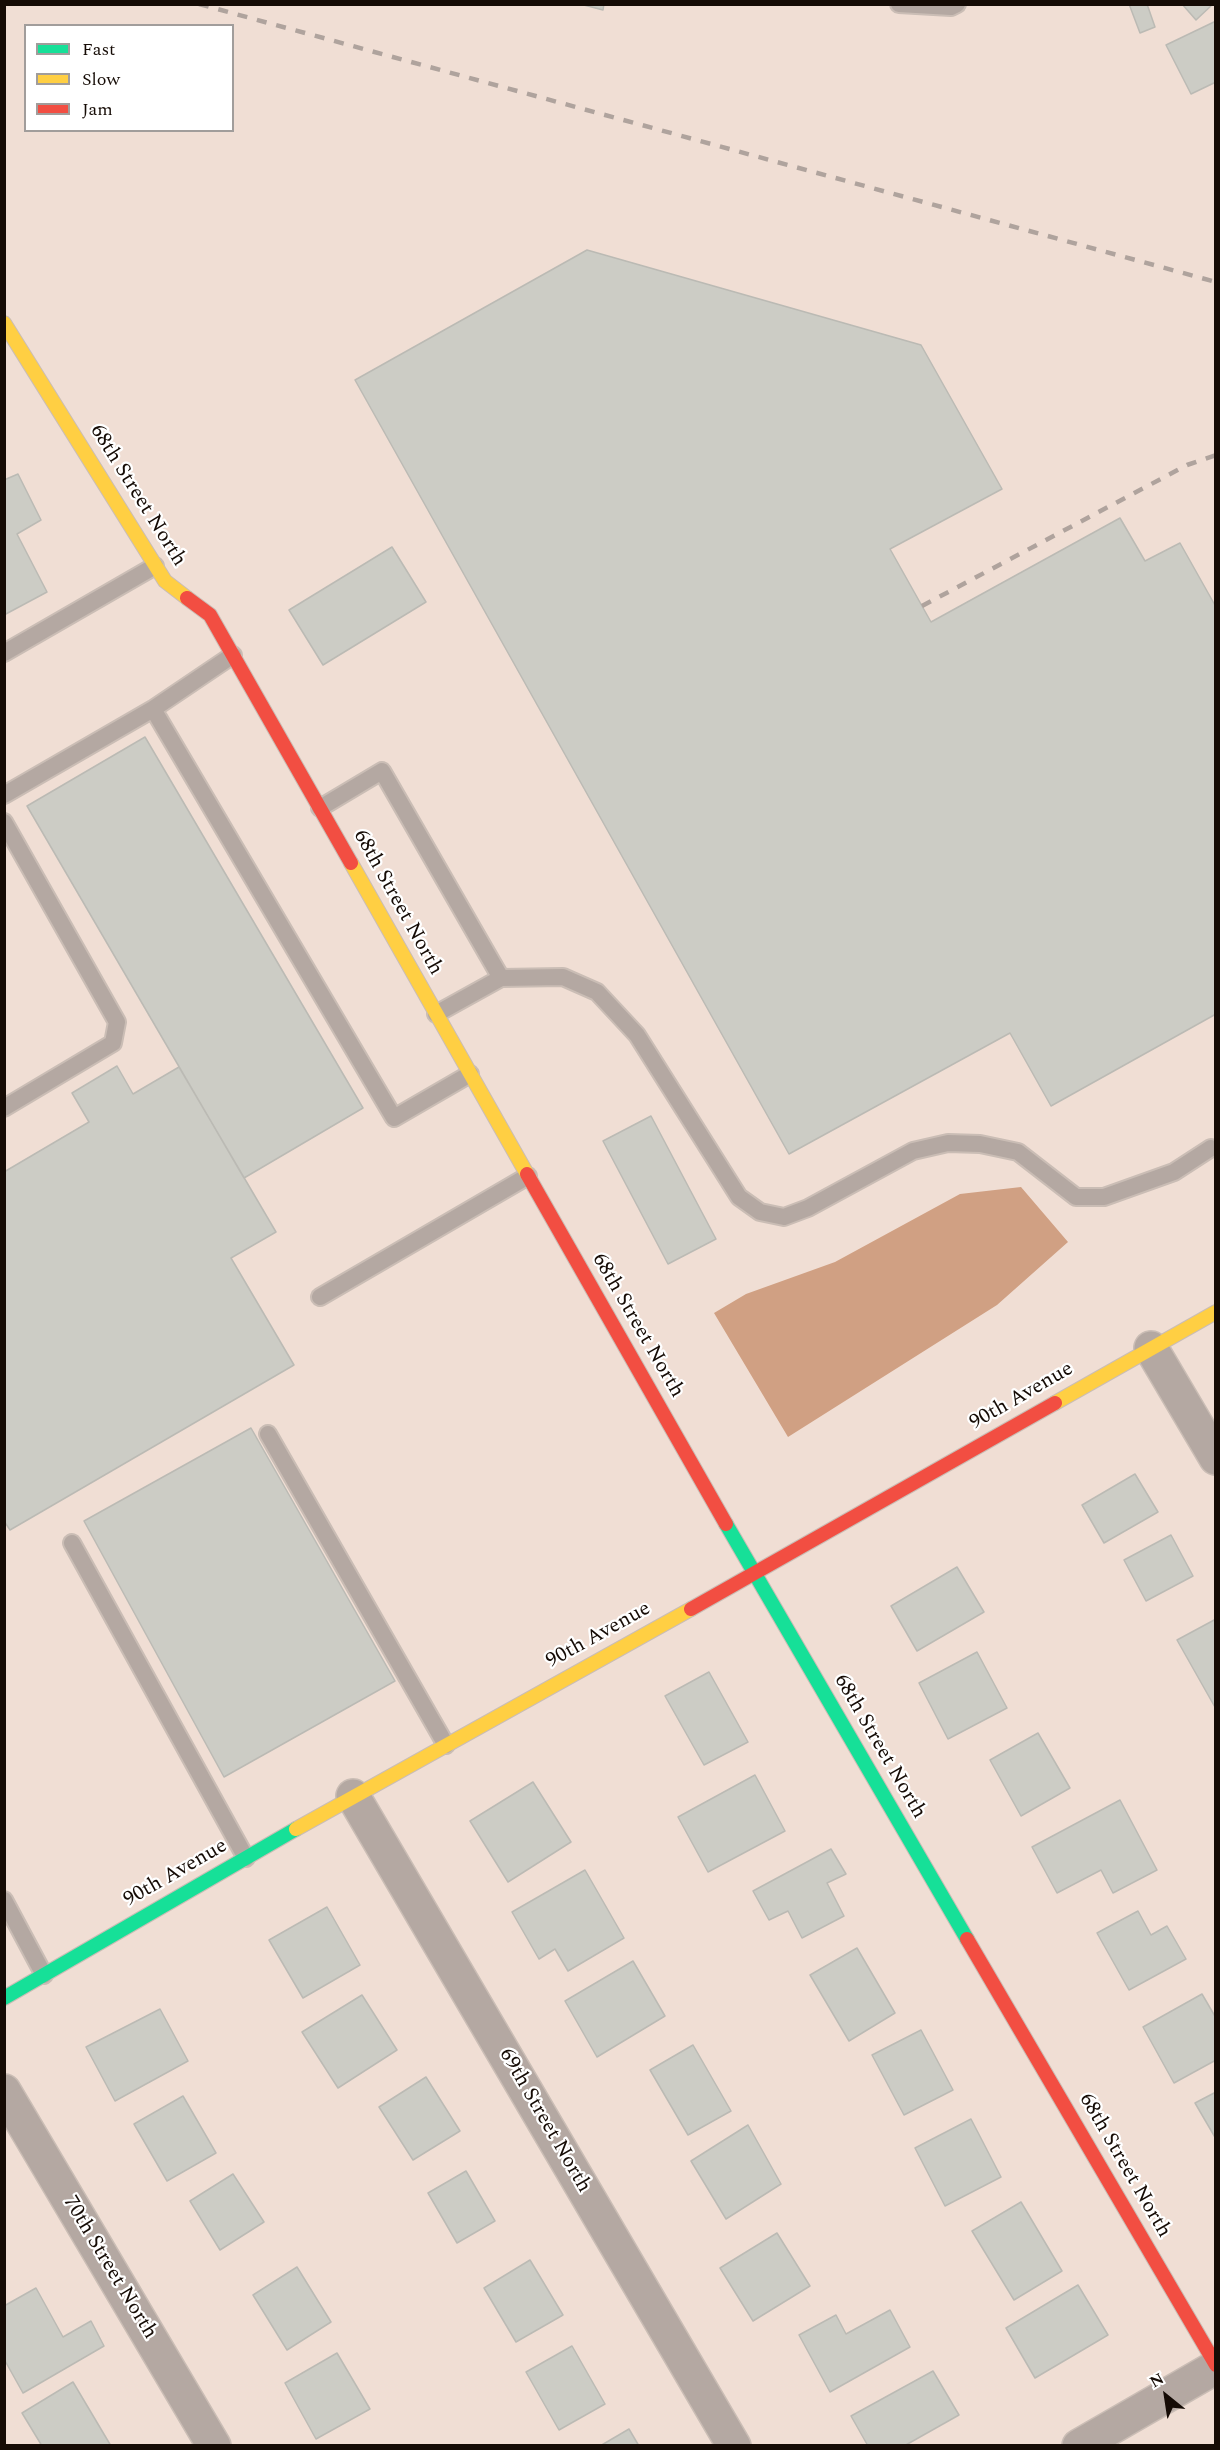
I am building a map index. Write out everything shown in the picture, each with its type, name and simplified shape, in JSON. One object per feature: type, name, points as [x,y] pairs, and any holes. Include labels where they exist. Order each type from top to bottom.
[{"type":"street","name":"68th Street North","points":[[4,322],[165,581],[210,615],[754,1574],[1215,2366]]},
{"type":"street","name":"90th Avenue","points":[[4,1998],[353,1796],[754,1574],[1215,1312]]},
{"type":"street","points":[[1151,1348],[1215,1458]]},
{"type":"street","name":"69th Street North","points":[[353,1796],[735,2445]]},
{"type":"street","name":"70th Street North","points":[[4,2091],[214,2445]]},
{"type":"street","points":[[1079,2445],[1215,2366]]},
{"type":"lane","points":[[899,4],[951,7],[957,4]]},
{"type":"lane","points":[[4,653],[155,566]]},
{"type":"lane","points":[[4,795],[153,709],[233,655]]},
{"type":"lane","points":[[153,709],[394,1118],[470,1074]]},
{"type":"lane","points":[[320,808],[381,771],[501,978]]},
{"type":"lane","points":[[4,822],[117,1022],[113,1043],[4,1108]]},
{"type":"lane","points":[[436,1014],[501,978],[563,977],[597,992],[637,1035],[739,1197],[760,1212],[784,1217],[800,1211],[913,1151],[948,1143],[980,1144],[1018,1152],[1076,1197],[1104,1197],[1154,1180],[1214,1150]]},
{"type":"lane","points":[[320,1297],[528,1176]]},
{"type":"lane","points":[[268,1434],[446,1744]]},
{"type":"lane","points":[[72,1543],[246,1858]]},
{"type":"lane","points":[[4,1900],[44,1975]]},
{"type":"shaded area","points":[[1021,1187],[1068,1242],[997,1305],[788,1437],[714,1313],[746,1294],[835,1262],[960,1194]]},
{"type":"building","points":[[580,4],[604,4],[603,10]]},
{"type":"building","points":[[1129,4],[1147,4],[1155,27],[1140,33]]},
{"type":"building","points":[[1182,4],[1213,4],[1196,20]]},
{"type":"building","points":[[1216,21],[1216,82],[1191,94],[1166,45]]},
{"type":"building","points":[[587,250],[921,345],[1002,489],[890,549],[931,622],[1120,518],[1145,561],[1180,543],[1216,607],[1216,1014],[1051,1106],[1010,1033],[789,1154],[355,380]]},
{"type":"building","points":[[18,474],[41,520],[17,534],[47,592],[4,615],[4,480]]},
{"type":"building","points":[[392,547],[426,602],[323,665],[289,610]]},
{"type":"building","points":[[145,737],[363,1108],[244,1178],[27,806]]},
{"type":"building","points":[[117,1066],[133,1094],[179,1067],[276,1232],[231,1258],[294,1365],[10,1530],[4,1521],[4,1172],[89,1122],[72,1093]]},
{"type":"building","points":[[651,1116],[716,1239],[668,1264],[603,1141]]},
{"type":"building","points":[[251,1428],[395,1681],[224,1777],[84,1521]]},
{"type":"building","points":[[1135,1474],[1158,1512],[1104,1543],[1082,1505]]},
{"type":"building","points":[[1171,1535],[1193,1576],[1146,1601],[1124,1560]]},
{"type":"building","points":[[957,1567],[984,1612],[917,1651],[891,1606]]},
{"type":"building","points":[[1216,1619],[1216,1709],[1177,1640]]},
{"type":"building","points":[[977,1652],[1007,1708],[948,1739],[919,1683]]},
{"type":"building","points":[[709,1672],[748,1742],[704,1765],[665,1696]]},
{"type":"building","points":[[1038,1733],[1070,1788],[1021,1816],[990,1760]]},
{"type":"building","points":[[755,1775],[785,1831],[708,1872],[678,1817]]},
{"type":"building","points":[[533,1782],[571,1842],[508,1882],[470,1821]]},
{"type":"building","points":[[1120,1800],[1157,1870],[1113,1893],[1101,1870],[1057,1893],[1032,1847]]},
{"type":"building","points":[[831,1849],[846,1874],[827,1883],[844,1916],[802,1938],[788,1911],[769,1920],[753,1891]]},
{"type":"building","points":[[585,1870],[624,1938],[568,1971],[555,1949],[539,1959],[512,1912]]},
{"type":"building","points":[[327,1907],[360,1965],[303,1998],[269,1940]]},
{"type":"building","points":[[1138,1911],[1151,1935],[1167,1926],[1186,1959],[1129,1990],[1097,1933]]},
{"type":"building","points":[[857,1948],[895,2013],[849,2041],[810,1975]]},
{"type":"building","points":[[633,1961],[665,2016],[597,2057],[565,2001]]},
{"type":"building","points":[[1202,1994],[1216,2018],[1216,2060],[1174,2083],[1143,2027]]},
{"type":"building","points":[[362,1995],[397,2050],[338,2088],[302,2032]]},
{"type":"building","points":[[160,2009],[188,2061],[115,2101],[86,2047]]},
{"type":"building","points":[[921,2030],[953,2090],[904,2115],[872,2055]]},
{"type":"building","points":[[693,2045],[731,2111],[688,2135],[650,2070]]},
{"type":"building","points":[[426,2077],[460,2131],[413,2160],[379,2107]]},
{"type":"building","points":[[1216,2092],[1216,2139],[1195,2103]]},
{"type":"building","points":[[183,2096],[216,2153],[167,2181],[134,2124]]},
{"type":"building","points":[[971,2119],[1001,2177],[945,2206],[915,2148]]},
{"type":"building","points":[[748,2125],[781,2184],[726,2219],[691,2161]]},
{"type":"building","points":[[466,2171],[495,2221],[457,2243],[428,2193]]},
{"type":"building","points":[[233,2174],[264,2222],[220,2250],[190,2201]]},
{"type":"building","points":[[1021,2202],[1062,2271],[1014,2300],[972,2231]]},
{"type":"building","points":[[777,2233],[810,2286],[753,2321],[720,2268]]},
{"type":"building","points":[[530,2260],[563,2315],[516,2342],[484,2288]]},
{"type":"building","points":[[297,2267],[331,2322],[287,2350],[253,2295]]},
{"type":"building","points":[[1078,2285],[1108,2335],[1035,2378],[1006,2328]]},
{"type":"building","points":[[36,2288],[63,2337],[91,2321],[104,2346],[23,2393],[4,2359],[4,2306]]},
{"type":"building","points":[[890,2310],[910,2347],[830,2392],[799,2335],[836,2315],[846,2334]]},
{"type":"building","points":[[572,2346],[605,2404],[559,2430],[526,2372]]},
{"type":"building","points":[[337,2353],[370,2409],[316,2439],[285,2383]]},
{"type":"building","points":[[933,2371],[959,2415],[904,2446],[868,2446],[851,2416]]},
{"type":"building","points":[[73,2382],[111,2446],[42,2446],[22,2413]]},
{"type":"building","points":[[629,2429],[639,2446],[600,2446]]},
{"type":"railway","points":[[199,4],[1216,282]]},
{"type":"railway","points":[[922,606],[1187,465],[1216,455]]},
{"type":"traffic: fast","points":[[726,1524],[967,1939]]},
{"type":"traffic: fast","points":[[4,1998],[296,1829]]},
{"type":"traffic: slow","points":[[4,323],[165,581],[187,598]]},
{"type":"traffic: slow","points":[[351,863],[527,1174]]},
{"type":"traffic: slow","points":[[1055,1403],[1216,1312]]},
{"type":"traffic: slow","points":[[296,1829],[691,1609]]},
{"type":"traffic: jam","points":[[187,598],[210,615],[351,863]]},
{"type":"traffic: jam","points":[[527,1174],[726,1524]]},
{"type":"traffic: jam","points":[[691,1609],[1055,1403]]},
{"type":"traffic: jam","points":[[967,1939],[1216,2365]]}]
